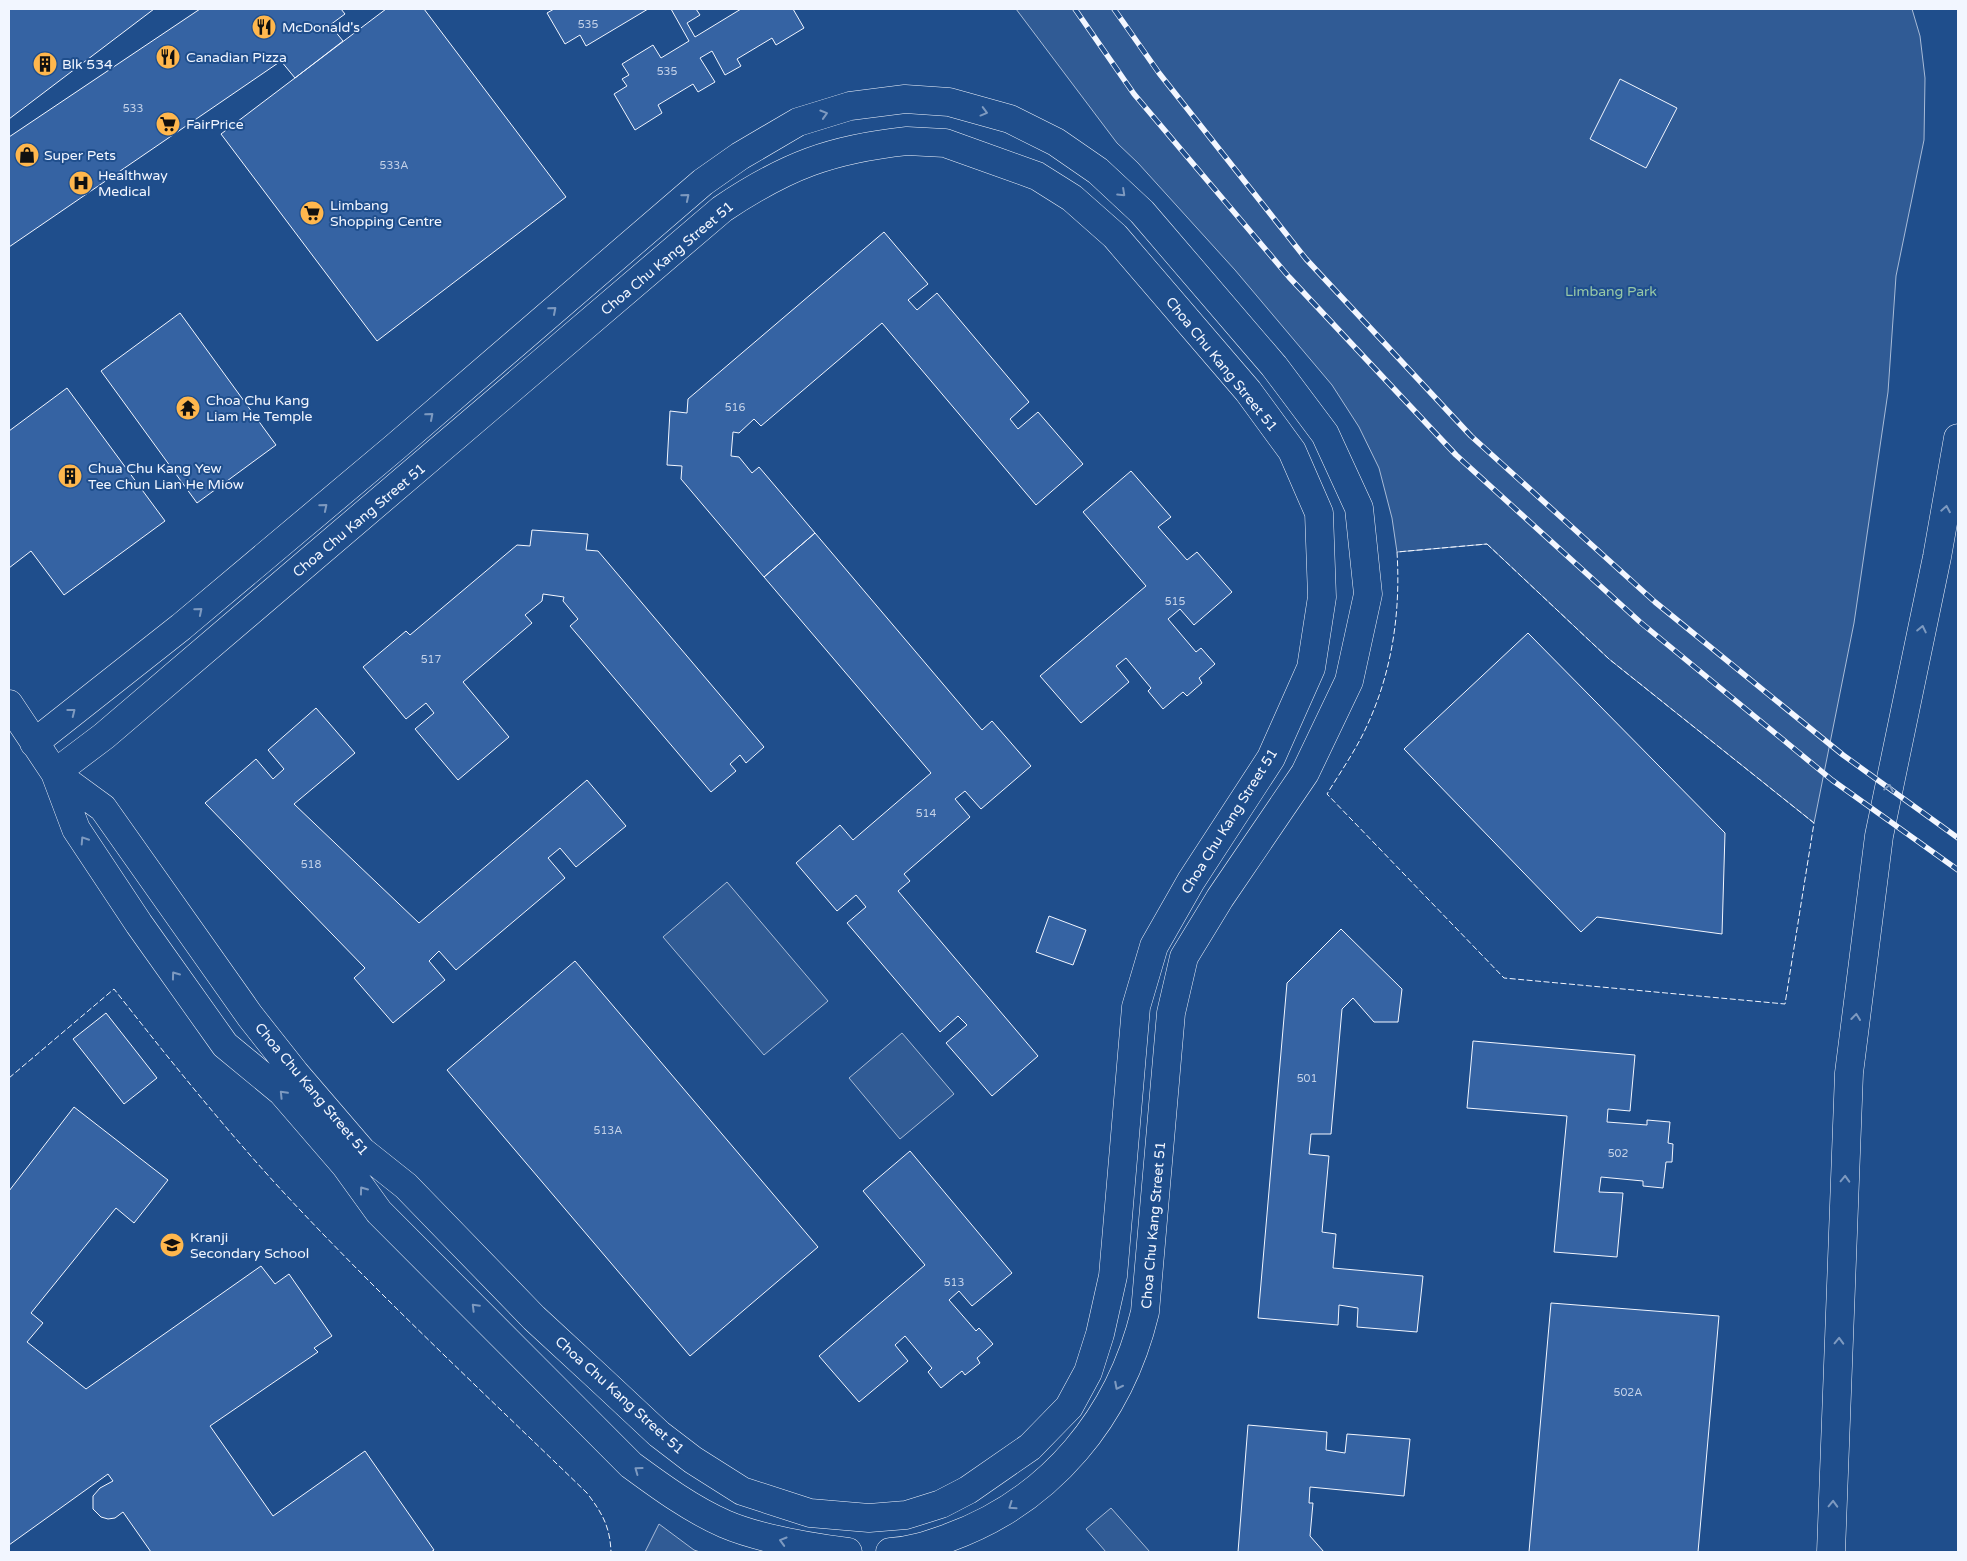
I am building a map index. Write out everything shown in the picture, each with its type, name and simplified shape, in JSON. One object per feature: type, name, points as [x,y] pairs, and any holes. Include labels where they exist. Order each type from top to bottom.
[{"type":"street","name":"Choa Chu Kang Street 51","points":[[34,743],[211,601],[703,182],[740,156],[798,122],[850,106],[905,99],[949,102],[1010,119],[1056,142],[1098,171],[1142,212],[1274,366],[1324,434],[1359,508],[1368,594],[1349,681],[1305,773],[1220,898],[1184,957],[1171,1013],[1145,1312],[1138,1342],[1119,1384],[1100,1421],[1072,1455],[1039,1488],[1000,1514],[969,1530],[911,1551],[890,1552]]},
{"type":"street","name":"Choa Chu Kang Street 51","points":[[907,140],[945,143],[1038,176],[1072,198],[1115,236],[1248,391],[1292,451],[1319,513],[1322,597],[1311,668],[1271,758],[1191,881],[1154,946],[1136,1007],[1113,1276],[1100,1334],[1088,1372],[1068,1406],[1030,1447],[968,1490],[941,1504],[906,1515],[869,1518],[810,1513],[742,1491],[693,1460],[659,1434],[534,1318],[406,1186],[362,1151],[295,1073],[250,1016],[103,808],[55,773],[104,736],[722,209],[759,184],[817,158],[861,146],[907,140]]},
{"type":"street","points":[[1831,1552],[1849,1073],[1879,836],[1937,557],[1958,438]]},
{"type":"street","name":"Choa Chu Kang Street 51","points":[[9,704],[55,773],[76,829],[139,924],[225,1045],[282,1092],[346,1165],[379,1212],[631,1465],[673,1496],[726,1524],[798,1545],[848,1552]]},
{"type":"green space","name":"Limbang Park","points":[[1016,9],[1912,9],[1920,36],[1925,78],[1924,140],[1896,276],[1888,392],[1854,623],[1814,823],[1609,659],[1487,544],[1397,552],[1392,518],[1379,468],[1359,427],[1332,385],[1235,270],[1138,163],[1117,143]]},
{"type":"green space","points":[[727,882],[828,1001],[764,1055],[663,937]]},
{"type":"green space","points":[[902,1033],[954,1094],[900,1139],[849,1078]]},
{"type":"green space","points":[[1111,1508],[1150,1552],[1106,1552],[1086,1529]]},
{"type":"green space","points":[[659,1524],[694,1550],[700,1552],[645,1552]]},
{"type":"building","name":"Blk 534","points":[[9,9],[154,9],[9,119]]},
{"type":"building","points":[[200,9],[341,9],[345,14],[330,25],[343,41],[295,78],[281,61],[9,247],[9,137]]},
{"type":"building","points":[[386,9],[424,9],[566,197],[377,341],[221,134]]},
{"type":"building","points":[[554,9],[648,9],[586,46],[580,35],[565,44],[547,13]]},
{"type":"building","points":[[671,9],[696,9],[700,15],[687,23],[695,37],[741,9],[793,9],[804,28],[776,45],[772,38],[737,59],[741,66],[725,75],[712,51],[700,58],[715,82],[698,92],[693,84],[658,105],[662,113],[635,130],[614,94],[627,86],[622,79],[629,75],[622,64],[653,45],[661,58],[689,41]]},
{"type":"building","points":[[1620,79],[1677,108],[1646,168],[1590,139]]},
{"type":"building","points":[[884,232],[928,284],[908,300],[917,310],[937,293],[1029,402],[1010,419],[1018,429],[1038,412],[1083,464],[1036,505],[882,323],[761,426],[754,419],[739,433],[733,432],[731,456],[739,457],[752,473],[759,467],[815,533],[764,577],[681,479],[682,466],[667,465],[670,411],[687,413],[688,399]]},
{"type":"building","name":"Choa Chu Kang Liam He Temple","points":[[180,313],[276,445],[197,503],[101,371]]},
{"type":"building","name":"Chua Chu Kang Yew Tee Chun Lian He Miow","points":[[67,388],[165,521],[64,595],[31,551],[9,568],[9,431]]},
{"type":"building","points":[[1131,471],[1171,517],[1158,527],[1187,560],[1197,552],[1232,592],[1194,625],[1180,609],[1168,619],[1196,652],[1201,648],[1215,664],[1199,678],[1202,683],[1187,696],[1183,692],[1163,709],[1148,691],[1151,688],[1126,658],[1116,666],[1129,682],[1081,723],[1040,676],[1146,586],[1083,512]]},
{"type":"building","points":[[532,530],[588,534],[586,550],[598,551],[764,747],[746,763],[740,755],[730,764],[736,771],[711,792],[570,626],[578,619],[563,601],[564,597],[543,594],[542,601],[525,615],[532,623],[463,682],[509,737],[458,780],[415,729],[434,713],[426,703],[406,719],[363,667],[406,631],[410,635],[517,545],[530,546]]},
{"type":"building","points":[[815,533],[982,730],[992,721],[1031,766],[981,809],[965,791],[955,799],[970,817],[904,874],[910,881],[898,891],[1038,1056],[992,1096],[946,1043],[967,1025],[958,1016],[940,1032],[847,923],[866,907],[856,895],[837,911],[796,863],[840,825],[853,840],[931,773],[764,577]]},
{"type":"building","points":[[1528,633],[1725,833],[1722,934],[1597,917],[1581,932],[1404,749]]},
{"type":"building","points":[[316,708],[355,753],[294,804],[419,923],[587,780],[626,826],[576,867],[560,848],[548,858],[565,878],[456,970],[439,951],[429,961],[445,980],[393,1023],[354,978],[365,968],[205,803],[256,759],[273,779],[284,769],[268,750]]},
{"type":"building","points":[[1049,916],[1086,930],[1073,965],[1036,952]]},
{"type":"building","points":[[1341,929],[1402,989],[1398,1022],[1374,1022],[1353,998],[1342,1009],[1331,1134],[1311,1134],[1309,1154],[1329,1156],[1322,1232],[1336,1234],[1333,1268],[1423,1276],[1417,1332],[1357,1327],[1358,1308],[1339,1305],[1338,1325],[1258,1318],[1287,983]]},
{"type":"building","points":[[575,961],[818,1247],[690,1356],[447,1070]]},
{"type":"building","points":[[106,1013],[157,1078],[124,1104],[73,1039]]},
{"type":"building","points":[[1473,1041],[1635,1055],[1630,1111],[1608,1109],[1607,1122],[1647,1125],[1647,1120],[1670,1122],[1668,1143],[1673,1144],[1672,1162],[1666,1162],[1663,1188],[1643,1186],[1643,1181],[1601,1177],[1599,1192],[1623,1193],[1617,1257],[1554,1252],[1567,1116],[1467,1108]]},
{"type":"building","points":[[74,1107],[168,1180],[134,1223],[116,1208],[31,1313],[43,1323],[27,1342],[86,1389],[261,1266],[275,1284],[289,1274],[332,1336],[314,1348],[318,1352],[210,1426],[273,1516],[365,1451],[434,1550],[431,1552],[151,1552],[123,1512],[115,1518],[108,1519],[101,1517],[93,1509],[93,1496],[100,1488],[113,1481],[108,1474],[9,1545],[9,1191]]},
{"type":"building","points":[[910,1151],[1012,1273],[972,1306],[959,1291],[949,1300],[976,1331],[979,1328],[993,1344],[977,1358],[980,1363],[965,1375],[962,1371],[941,1388],[928,1372],[932,1368],[905,1336],[895,1345],[908,1361],[859,1402],[819,1356],[925,1265],[863,1191]]},
{"type":"building","points":[[1551,1303],[1719,1316],[1698,1552],[1529,1552]]},
{"type":"building","points":[[1248,1425],[1327,1432],[1326,1450],[1345,1453],[1347,1434],[1410,1439],[1404,1496],[1310,1487],[1309,1503],[1313,1503],[1310,1536],[1324,1552],[1238,1552]]},
{"type":"railway","points":[[1075,9],[1134,94],[1289,277],[1456,455],[1640,622],[1832,780],[1958,870]]},
{"type":"railway","points":[[1114,9],[1159,73],[1306,259],[1471,436],[1655,602],[1843,755],[1958,838]]},
{"type":"fence","points":[[1487,544],[1609,659],[1814,823],[1785,1004],[1504,978],[1327,794],[1361,738],[1387,671],[1395,624],[1398,576],[1397,552],[1487,544]]},
{"type":"fence","points":[[9,1078],[114,989],[198,1094],[286,1195],[397,1309],[587,1493],[597,1507],[607,1527],[611,1552]]},
{"type":"place","name":"McDonald's","points":[[264,27]]},
{"type":"place","name":"Canadian Pizza","points":[[168,57]]},
{"type":"place","name":"Blk 534","points":[[45,64]]},
{"type":"place","name":"FairPrice","points":[[168,124]]},
{"type":"place","name":"Super Pets","points":[[27,155]]},
{"type":"place","name":"Healthway Medical","points":[[81,183]]},
{"type":"place","name":"Limbang Shopping Centre","points":[[312,213]]},
{"type":"place","name":"Choa Chu Kang Liam He Temple","points":[[188,408]]},
{"type":"place","name":"Chua Chu Kang Yew Tee Chun Lian He Miow","points":[[70,476]]},
{"type":"place","name":"Kranji Secondary School","points":[[172,1245]]}]
